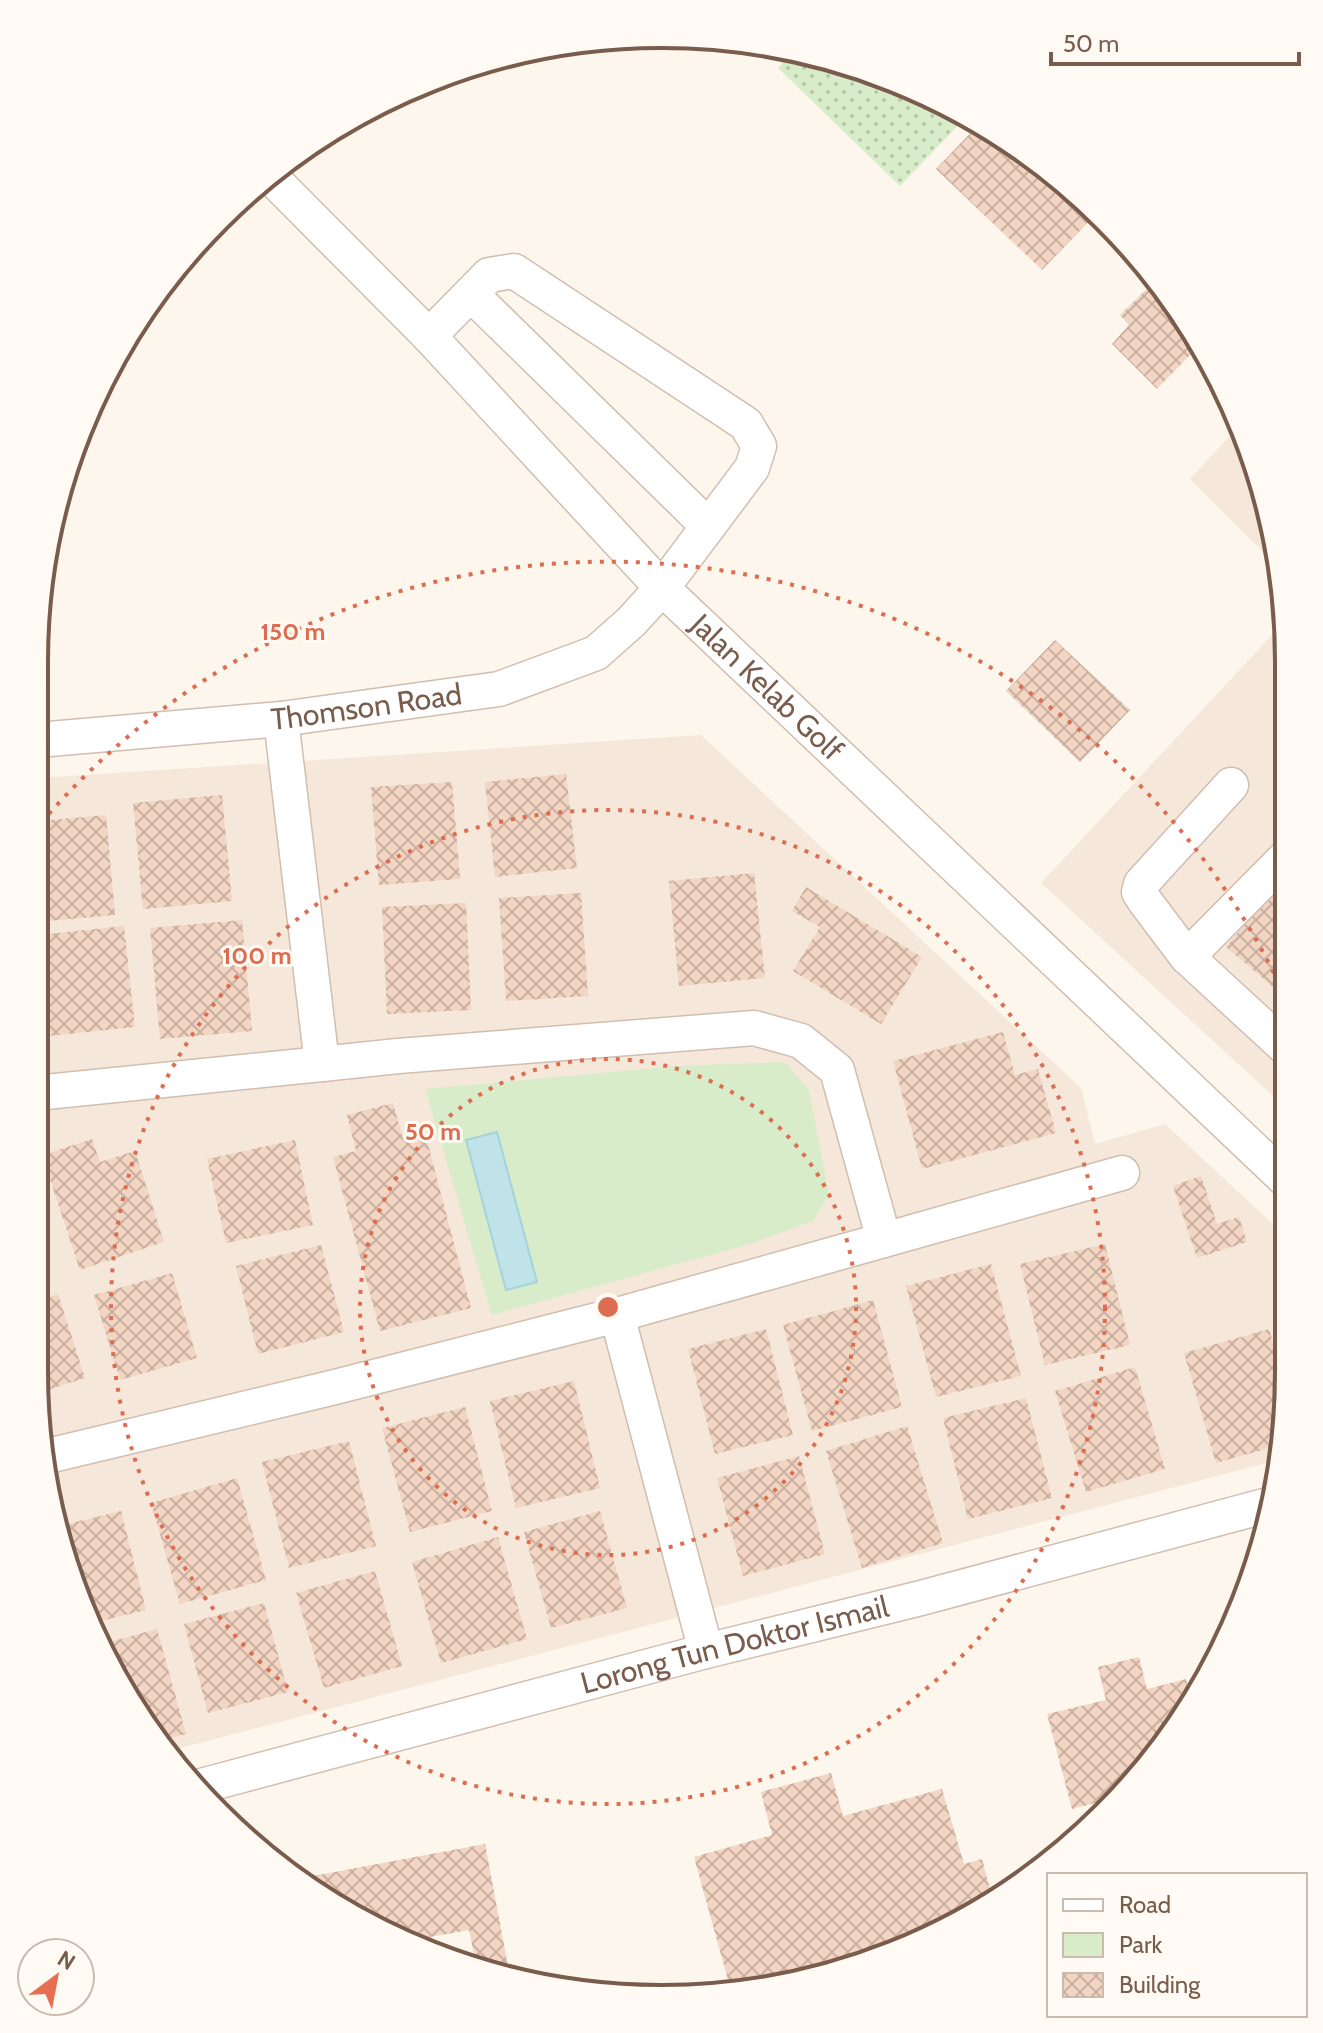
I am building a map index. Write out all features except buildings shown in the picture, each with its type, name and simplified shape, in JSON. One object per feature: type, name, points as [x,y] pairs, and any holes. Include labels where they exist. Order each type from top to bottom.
[{"type":"street","name":"Jalan Kelab Golf","points":[[277,184],[429,336],[662,588],[1275,1170]]},
{"type":"street","name":"Thomson Road","points":[[48,739],[281,719],[499,689],[596,653],[631,622],[662,588],[752,468],[759,446],[746,424],[514,271],[489,275],[429,336]]},
{"type":"street","points":[[471,294],[708,526]]},
{"type":"street","points":[[281,719],[322,1064]]},
{"type":"street","points":[[1231,785],[1141,884],[1139,892],[1187,957],[1275,1038]]},
{"type":"street","points":[[1187,957],[1275,868]]},
{"type":"street","points":[[48,1092],[398,1056],[754,1028],[801,1041],[837,1070],[884,1240]]},
{"type":"street","points":[[53,1455],[617,1315],[1122,1173]]},
{"type":"street","points":[[617,1315],[706,1651]]},
{"type":"street","name":"Lorong Tun Doktor Ismail","points":[[208,1784],[1259,1507]]},
{"type":"shaded area","points":[[1231,435],[1254,503],[1265,554],[1190,479]]},
{"type":"shaded area","points":[[1274,633],[1275,1098],[1041,883]]},
{"type":"shaded area","points":[[701,735],[1081,1088],[1095,1144],[1165,1124],[1275,1226],[1274,1412],[1268,1463],[178,1749],[130,1678],[95,1606],[69,1530],[53,1452],[48,1372],[48,777]]},
{"type":"green space","points":[[785,61],[859,81],[959,125],[900,186],[778,68]]},
{"type":"green space","points":[[785,1062],[809,1090],[829,1195],[813,1221],[750,1244],[492,1315],[425,1089],[676,1066]]},
{"type":"water","points":[[497,1132],[537,1282],[506,1290],[466,1140]]}]
